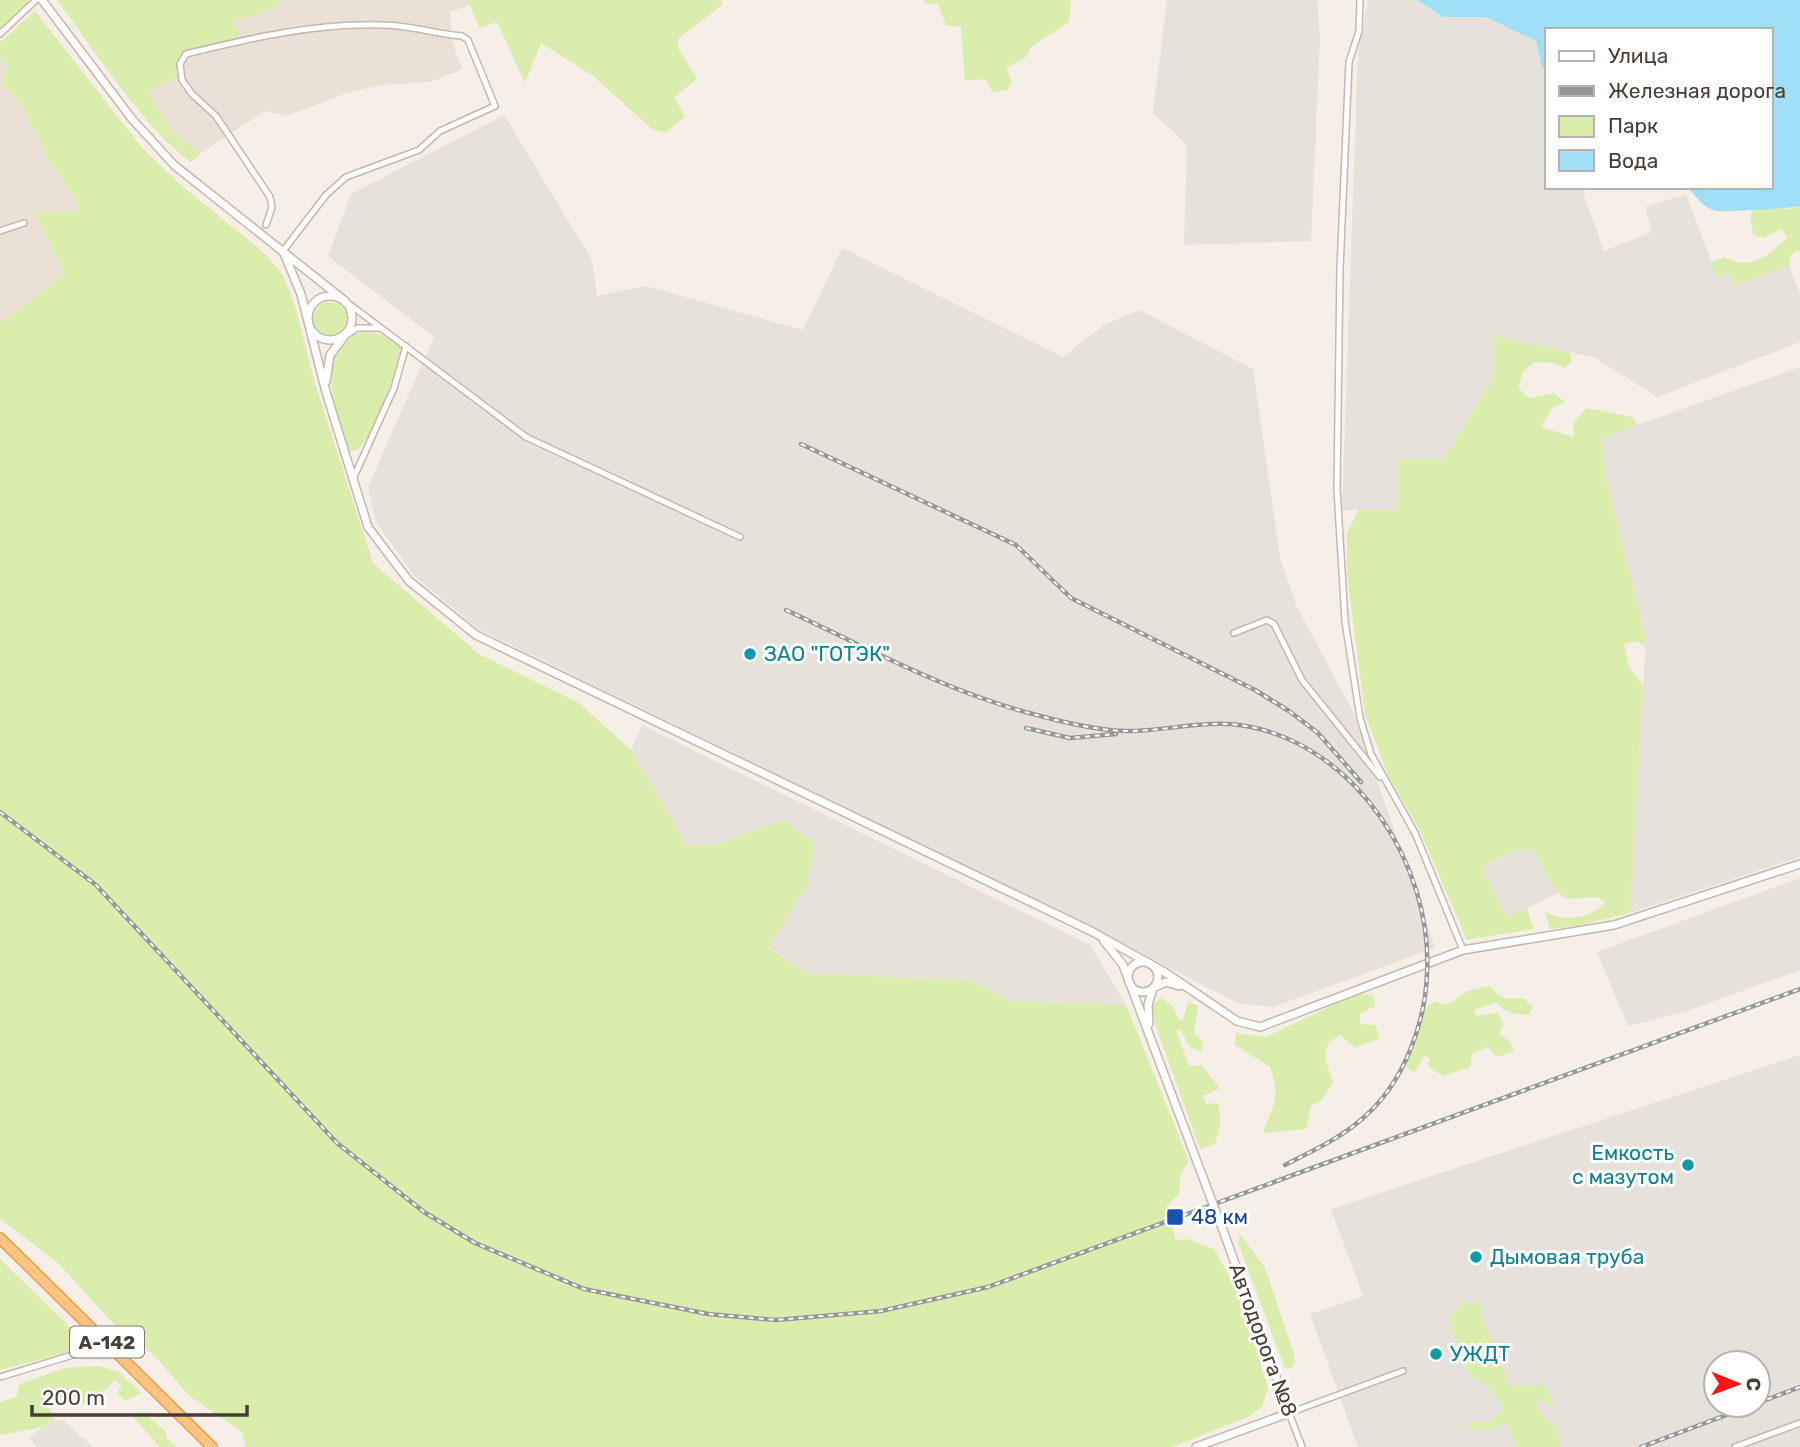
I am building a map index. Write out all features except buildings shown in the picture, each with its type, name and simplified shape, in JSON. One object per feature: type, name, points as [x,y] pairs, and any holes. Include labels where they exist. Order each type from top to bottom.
[{"type":"highway","name":"А-142","points":[[0,1238],[212,1447]]},
{"type":"street","points":[[0,34],[36,0]]},
{"type":"street","points":[[41,0],[149,140],[203,190],[345,301],[526,437],[740,537]]},
{"type":"street","points":[[1360,0],[1359,31],[1355,51],[1349,62],[1343,164],[1338,538],[1345,621],[1360,719],[1371,754],[1415,832],[1462,950]]},
{"type":"street","points":[[266,225],[272,206],[270,197],[216,116],[192,94],[182,80],[180,64],[186,54],[282,32],[319,27],[382,25],[462,36],[468,40],[495,106],[439,131],[419,150],[346,177],[326,195],[283,251]]},
{"type":"street","points":[[0,231],[24,223]]},
{"type":"street","points":[[283,251],[298,285],[326,392],[368,527],[409,581],[475,635],[1091,931],[1152,964],[1237,1021],[1260,1027],[1462,950],[1614,925],[1800,864]]},
{"type":"street","points":[[326,392],[329,360],[345,336],[352,318],[345,301],[332,296],[319,299],[310,309],[308,322],[322,339],[334,340],[345,336],[361,327],[383,329]]},
{"type":"street","points":[[353,479],[394,388],[406,346]]},
{"type":"street","points":[[1234,633],[1267,620],[1274,624],[1303,680],[1391,790]]},
{"type":"street","points":[[1091,931],[1115,952],[1150,1035]]},
{"type":"street","points":[[1129,982],[1133,966],[1142,962],[1152,964],[1158,974],[1148,1005],[1150,1035]]},
{"type":"street","points":[[1129,982],[1140,991],[1170,982],[1196,994]]},
{"type":"street","name":"Автодорога №8","points":[[1150,1035],[1303,1447]]},
{"type":"street","points":[[0,1377],[109,1344]]},
{"type":"street","points":[[1196,1447],[1403,1371]]},
{"type":"street","points":[[1735,1447],[1753,1444],[1800,1423]]},
{"type":"shaded area","points":[[284,0],[467,0],[470,5],[450,12],[452,41],[462,69],[431,82],[380,85],[347,93],[287,116],[265,111],[201,153],[172,131],[148,92],[174,79],[186,54],[241,41],[233,21],[272,10]]},
{"type":"shaded area","points":[[1167,0],[1317,0],[1320,37],[1311,241],[1184,245],[1187,145],[1153,113]]},
{"type":"shaded area","points":[[1368,0],[1417,0],[1443,17],[1486,17],[1536,41],[1542,67],[1545,69],[1545,189],[1585,189],[1584,196],[1604,251],[1652,232],[1645,207],[1686,194],[1717,277],[1729,272],[1736,286],[1789,266],[1800,293],[1800,342],[1657,397],[1594,357],[1493,337],[1494,376],[1443,460],[1398,510],[1342,510],[1358,53]]},
{"type":"shaded area","points":[[0,57],[8,66],[2,85],[19,101],[48,158],[82,211],[66,274],[0,323]]},
{"type":"shaded area","points":[[504,115],[592,260],[597,296],[646,286],[803,330],[842,248],[1063,357],[1104,325],[1139,310],[1253,369],[1280,558],[1297,607],[1353,712],[1435,948],[1273,1007],[1237,1003],[1094,928],[478,629],[414,576],[376,522],[368,487],[434,337],[328,256],[351,194]]},
{"type":"shaded area","points":[[1800,367],[1800,857],[1630,913],[1646,637],[1607,483],[1601,438]]},
{"type":"shaded area","points":[[642,725],[1090,945],[1126,1005],[1011,1001],[972,981],[805,973],[769,947],[806,885],[783,820],[715,845],[687,845],[631,750]]},
{"type":"shaded area","points":[[1520,849],[1532,850],[1539,855],[1558,893],[1507,918],[1482,867]]},
{"type":"shaded area","points":[[1800,878],[1800,970],[1687,1011],[1628,1026],[1597,952]]},
{"type":"shaded area","points":[[1800,1055],[1800,1447],[1358,1447],[1310,1314],[1363,1296],[1331,1209]]},
{"type":"shaded area","points":[[54,1420],[63,1420],[93,1447],[37,1447],[29,1437]]},
{"type":"green space","points":[[0,0],[28,0],[21,14],[0,34]]},
{"type":"green space","points":[[57,0],[284,0],[272,10],[233,21],[241,41],[186,54],[174,79],[148,92],[172,131],[201,153],[191,163],[171,146],[136,107]]},
{"type":"green space","points":[[467,0],[721,0],[723,4],[678,39],[678,48],[697,79],[674,97],[685,116],[666,133],[652,129],[593,76],[541,43],[525,83],[497,22],[480,28]]},
{"type":"green space","points":[[924,0],[1071,0],[1069,22],[1032,46],[1026,57],[1006,68],[1012,81],[1008,89],[993,93],[985,79],[965,81],[961,27],[946,25],[938,4],[925,4]]},
{"type":"green space","points":[[35,11],[142,148],[182,186],[263,252],[283,275],[294,302],[314,380],[373,563],[479,654],[579,703],[631,750],[687,845],[715,845],[783,820],[816,843],[807,885],[769,948],[805,973],[972,981],[1011,1001],[1126,1005],[1189,1161],[1180,1177],[1179,1194],[1167,1206],[1176,1240],[1187,1239],[1214,1249],[1238,1290],[1268,1388],[1262,1407],[1248,1417],[1172,1447],[246,1447],[242,1432],[188,1395],[156,1357],[111,1321],[59,1264],[0,1219],[0,323],[65,274],[35,213],[82,211],[48,158],[19,101],[2,85],[8,66],[0,57],[0,42]]},
{"type":"green space","points":[[1800,206],[1800,252],[1798,250],[1790,256],[1789,266],[1735,286],[1729,273],[1717,278],[1711,263],[1724,257],[1742,263],[1758,260],[1787,238],[1782,229],[1763,238],[1753,234],[1750,216],[1755,207],[1789,209]]},
{"type":"green space","points":[[330,302],[342,307],[347,319],[342,331],[330,336],[318,331],[313,319],[318,307]]},
{"type":"green space","points":[[362,332],[382,334],[400,346],[401,352],[375,424],[360,447],[352,452],[346,441],[333,396],[331,369],[338,345],[348,337]]},
{"type":"green space","points":[[1493,336],[1570,352],[1572,361],[1564,368],[1552,363],[1535,362],[1523,372],[1518,388],[1530,398],[1554,393],[1565,402],[1552,408],[1541,427],[1574,437],[1573,423],[1587,408],[1632,417],[1638,425],[1601,439],[1607,483],[1646,637],[1645,646],[1635,641],[1624,644],[1629,667],[1643,686],[1630,913],[1577,926],[1550,929],[1545,911],[1560,917],[1577,917],[1593,912],[1606,902],[1596,897],[1566,899],[1554,887],[1537,856],[1531,851],[1521,850],[1482,867],[1507,917],[1527,908],[1534,929],[1467,940],[1420,831],[1388,775],[1365,714],[1347,574],[1347,533],[1358,510],[1398,510],[1397,460],[1443,460],[1494,376]]},
{"type":"green space","points":[[1490,986],[1500,996],[1508,999],[1523,998],[1533,1007],[1529,1015],[1511,1012],[1496,1002],[1475,1010],[1475,1016],[1498,1013],[1503,1024],[1499,1033],[1509,1040],[1514,1051],[1497,1057],[1488,1047],[1473,1053],[1470,1067],[1443,1076],[1428,1066],[1430,1058],[1424,1056],[1414,1073],[1406,1067],[1425,1009],[1436,1001],[1446,1005],[1470,990]]},
{"type":"green space","points":[[1356,994],[1372,995],[1376,1006],[1360,1013],[1360,1024],[1375,1025],[1380,1038],[1355,1048],[1340,1035],[1328,1043],[1325,1059],[1333,1082],[1322,1100],[1311,1106],[1306,1129],[1263,1133],[1275,1101],[1273,1078],[1270,1067],[1235,1045],[1236,1033],[1266,1037]]},
{"type":"green space","points":[[1161,998],[1173,1006],[1178,1019],[1183,1020],[1188,1002],[1198,1005],[1194,1033],[1203,1042],[1201,1052],[1189,1046],[1181,1030],[1176,1030],[1189,1066],[1201,1065],[1220,1088],[1203,1096],[1206,1104],[1218,1103],[1221,1121],[1215,1144],[1200,1149],[1156,1027],[1152,1005]]},
{"type":"green space","points":[[1240,1234],[1265,1268],[1293,1351],[1295,1361],[1291,1369],[1285,1368],[1238,1243]]},
{"type":"green space","points":[[0,1259],[74,1331],[77,1342],[70,1352],[0,1370]]},
{"type":"green space","points":[[1463,1302],[1482,1304],[1483,1324],[1495,1342],[1493,1351],[1498,1352],[1509,1386],[1545,1385],[1553,1404],[1550,1408],[1540,1398],[1537,1403],[1539,1413],[1558,1428],[1559,1447],[1516,1447],[1508,1424],[1504,1422],[1495,1430],[1465,1430],[1472,1422],[1490,1422],[1504,1409],[1490,1387],[1470,1377],[1450,1324],[1450,1317]]},
{"type":"green space","points":[[98,1366],[119,1372],[141,1393],[126,1401],[117,1393],[122,1386],[115,1380],[100,1395],[98,1404],[42,1401],[51,1411],[54,1420],[43,1427],[0,1435],[0,1402],[16,1397],[20,1384],[65,1368]]},
{"type":"green space","points":[[136,1413],[144,1413],[166,1432],[166,1437],[176,1447],[160,1447],[133,1417]]},
{"type":"water","points":[[1417,0],[1800,0],[1800,206],[1717,211],[1704,205],[1689,189],[1772,189],[1772,28],[1545,28],[1545,69],[1542,67],[1536,41],[1486,17],[1443,17]]},
{"type":"railway","points":[[801,444],[1016,545],[1071,598],[1255,690],[1289,711],[1318,733],[1361,782]]},
{"type":"railway","points":[[786,610],[907,668],[1001,705],[1068,723],[1117,731],[1217,724],[1246,726],[1286,738],[1322,758],[1354,785],[1380,817],[1402,853],[1417,892],[1425,933],[1427,974],[1422,1013],[1400,1071],[1377,1104],[1345,1132],[1285,1165]]},
{"type":"railway","points":[[1026,728],[1070,738],[1116,734]]},
{"type":"railway","points":[[0,812],[96,885],[337,1143],[424,1212],[475,1243],[584,1289],[708,1314],[776,1320],[881,1311],[988,1287],[1800,989]]},
{"type":"railway","points":[[1772,1398],[1800,1387]]},
{"type":"railway","points":[[1641,1447],[1716,1419]]},
{"type":"place","name":"ЗАО \"ГОТЭК\"","points":[[750,654]]},
{"type":"place","name":"Емкость с мазутом","points":[[1688,1165]]},
{"type":"place","name":"48 км","points":[[1175,1217]]},
{"type":"place","name":"Дымовая труба","points":[[1476,1257]]},
{"type":"place","name":"УЖДТ","points":[[1436,1354]]}]
